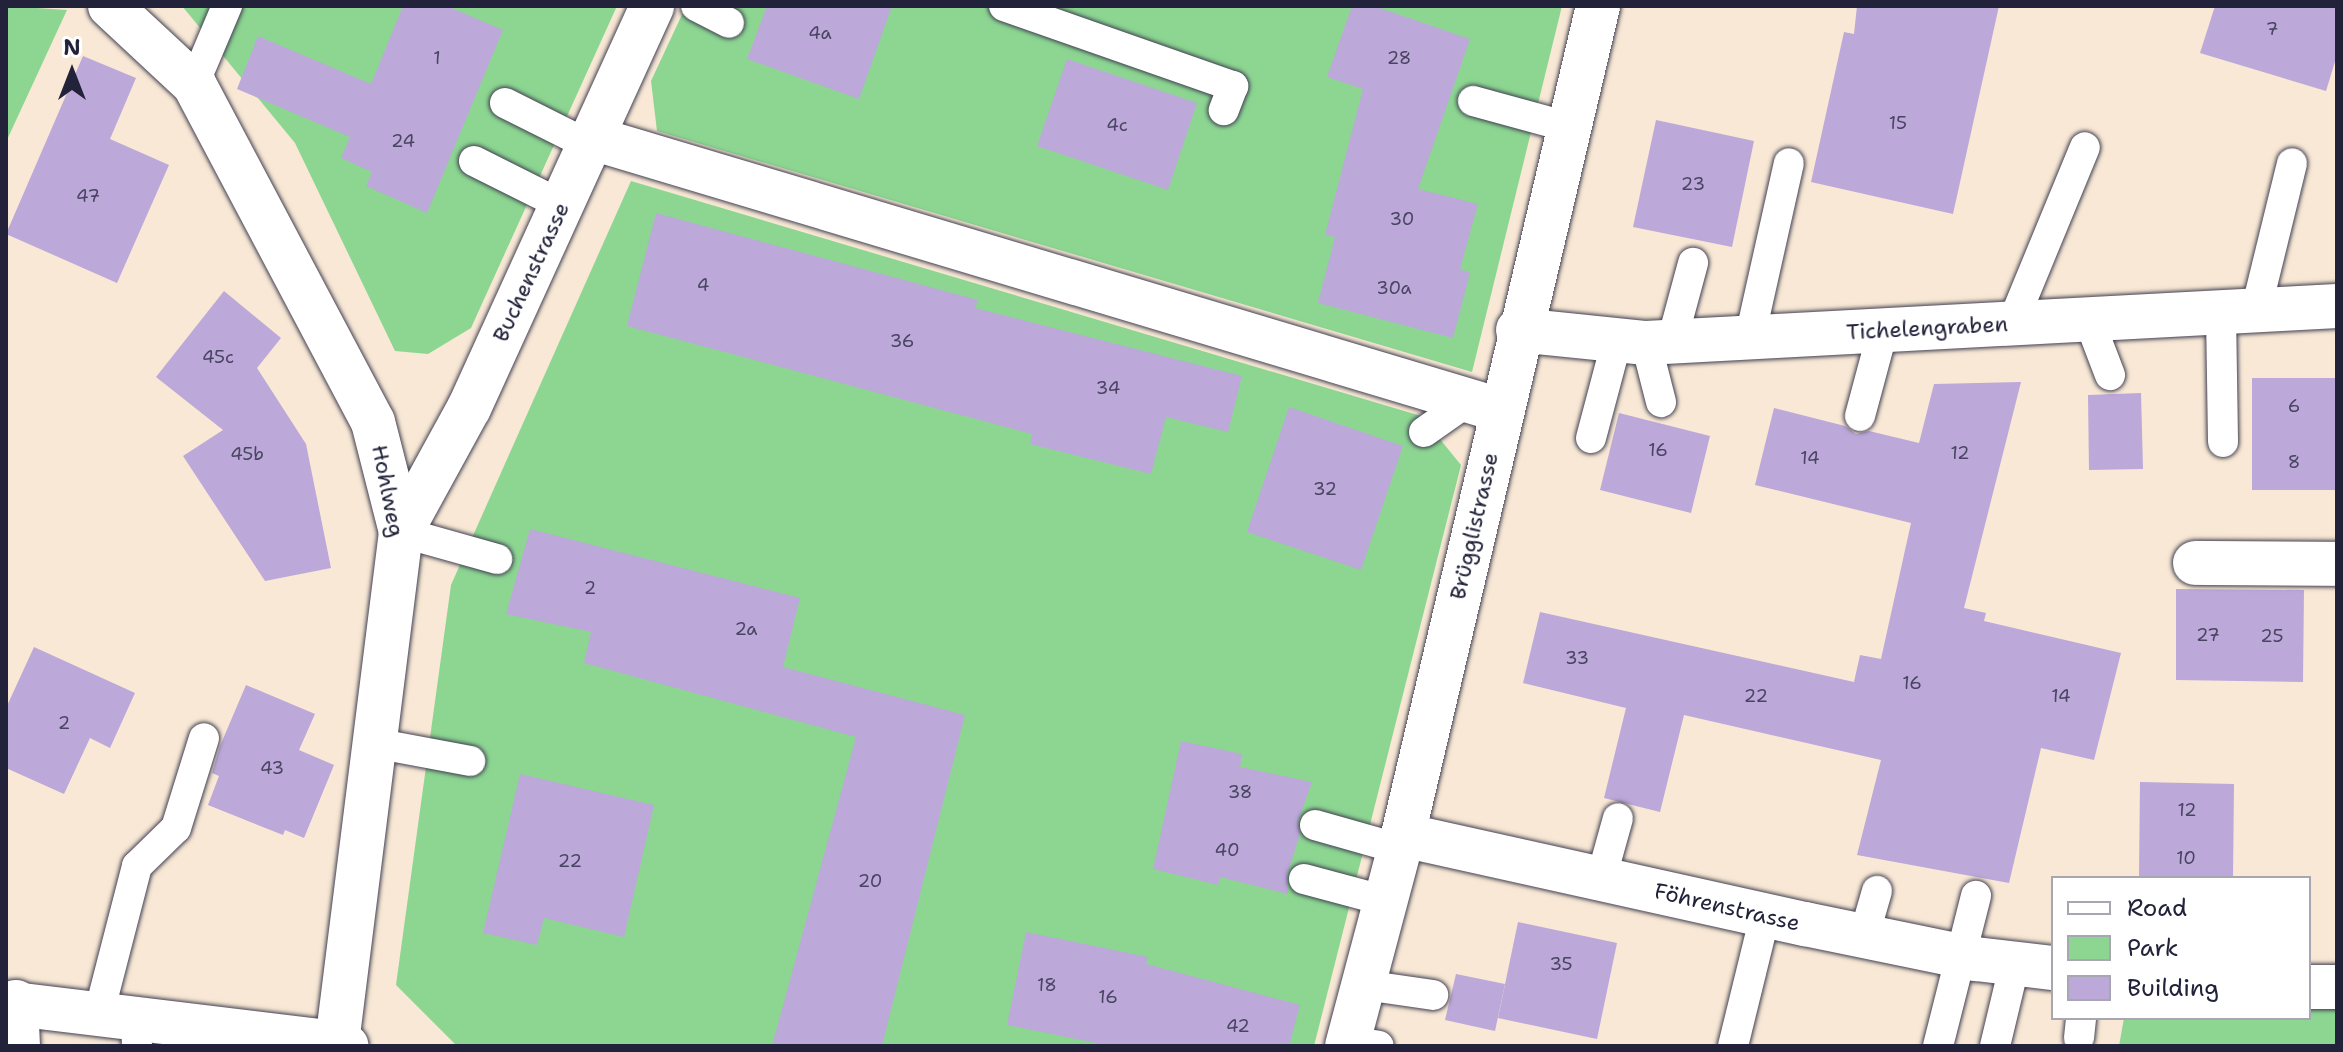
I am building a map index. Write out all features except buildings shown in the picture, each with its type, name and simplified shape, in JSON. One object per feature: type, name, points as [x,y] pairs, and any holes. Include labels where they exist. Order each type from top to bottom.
[{"type":"street","name":"Hohlweg","points":[[110,6],[194,84],[373,422],[401,532],[374,743],[342,1045]]},
{"type":"street","name":"Buchenstrasse","points":[[401,532],[469,408],[652,6]]},
{"type":"street","name":"Brügglistrasse","points":[[1358,1044],[1364,985],[1402,842],[1484,406],[1518,330],[1598,6]]},
{"type":"street","points":[[590,142],[1484,406]]},
{"type":"street","name":"Tichelengraben","points":[[1518,330],[1645,341],[2337,306]]},
{"type":"street","points":[[2195,563],[2337,564]]},
{"type":"street","name":"Föhrenstrasse","points":[[1402,842],[1601,879],[1960,955],[2034,966]]},
{"type":"street","points":[[2311,987],[2337,987]]},
{"type":"street","points":[[18,1046],[11,1002],[124,1026],[342,1045]]},
{"type":"lane","points":[[194,84],[227,6]]},
{"type":"lane","points":[[696,6],[729,23]]},
{"type":"lane","points":[[1004,6],[1233,86],[1224,110]]},
{"type":"lane","points":[[1473,101],[1568,127]]},
{"type":"lane","points":[[505,103],[590,142]]},
{"type":"lane","points":[[2012,324],[2085,147]]},
{"type":"lane","points":[[474,161],[562,205]]},
{"type":"lane","points":[[1750,337],[1789,163]]},
{"type":"lane","points":[[2223,442],[2239,312],[2292,163]]},
{"type":"lane","points":[[1591,438],[1693,263]]},
{"type":"lane","points":[[2089,320],[2110,375]]},
{"type":"lane","points":[[1860,416],[1883,330]]},
{"type":"lane","points":[[1645,341],[1661,402]]},
{"type":"lane","points":[[1424,432],[1484,406]]},
{"type":"lane","points":[[401,532],[497,559]]},
{"type":"lane","points":[[124,1026],[137,866],[176,828],[204,738]]},
{"type":"lane","points":[[374,743],[470,761]]},
{"type":"lane","points":[[1601,879],[1618,818]]},
{"type":"lane","points":[[1315,825],[1402,842]]},
{"type":"lane","points":[[1304,879],[1386,901]]},
{"type":"lane","points":[[1864,936],[1877,891]]},
{"type":"lane","points":[[1938,1046],[1976,896]]},
{"type":"lane","points":[[1733,1046],[1765,916]]},
{"type":"lane","points":[[1995,1046],[2034,966]]},
{"type":"lane","points":[[1364,985],[1433,995]]},
{"type":"green space","points":[[6,6],[67,10],[6,142]]},
{"type":"green space","points":[[182,6],[617,6],[471,328],[428,354],[395,351],[295,143]]},
{"type":"green space","points":[[686,6],[1562,6],[1472,372],[657,131],[651,81]]},
{"type":"green space","points":[[631,181],[1421,416],[1461,465],[1314,1046],[457,1046],[396,985],[451,585]]},
{"type":"green space","points":[[2311,1003],[2337,1004],[2337,1046],[2119,1046],[2124,1020],[2311,1020]]}]
